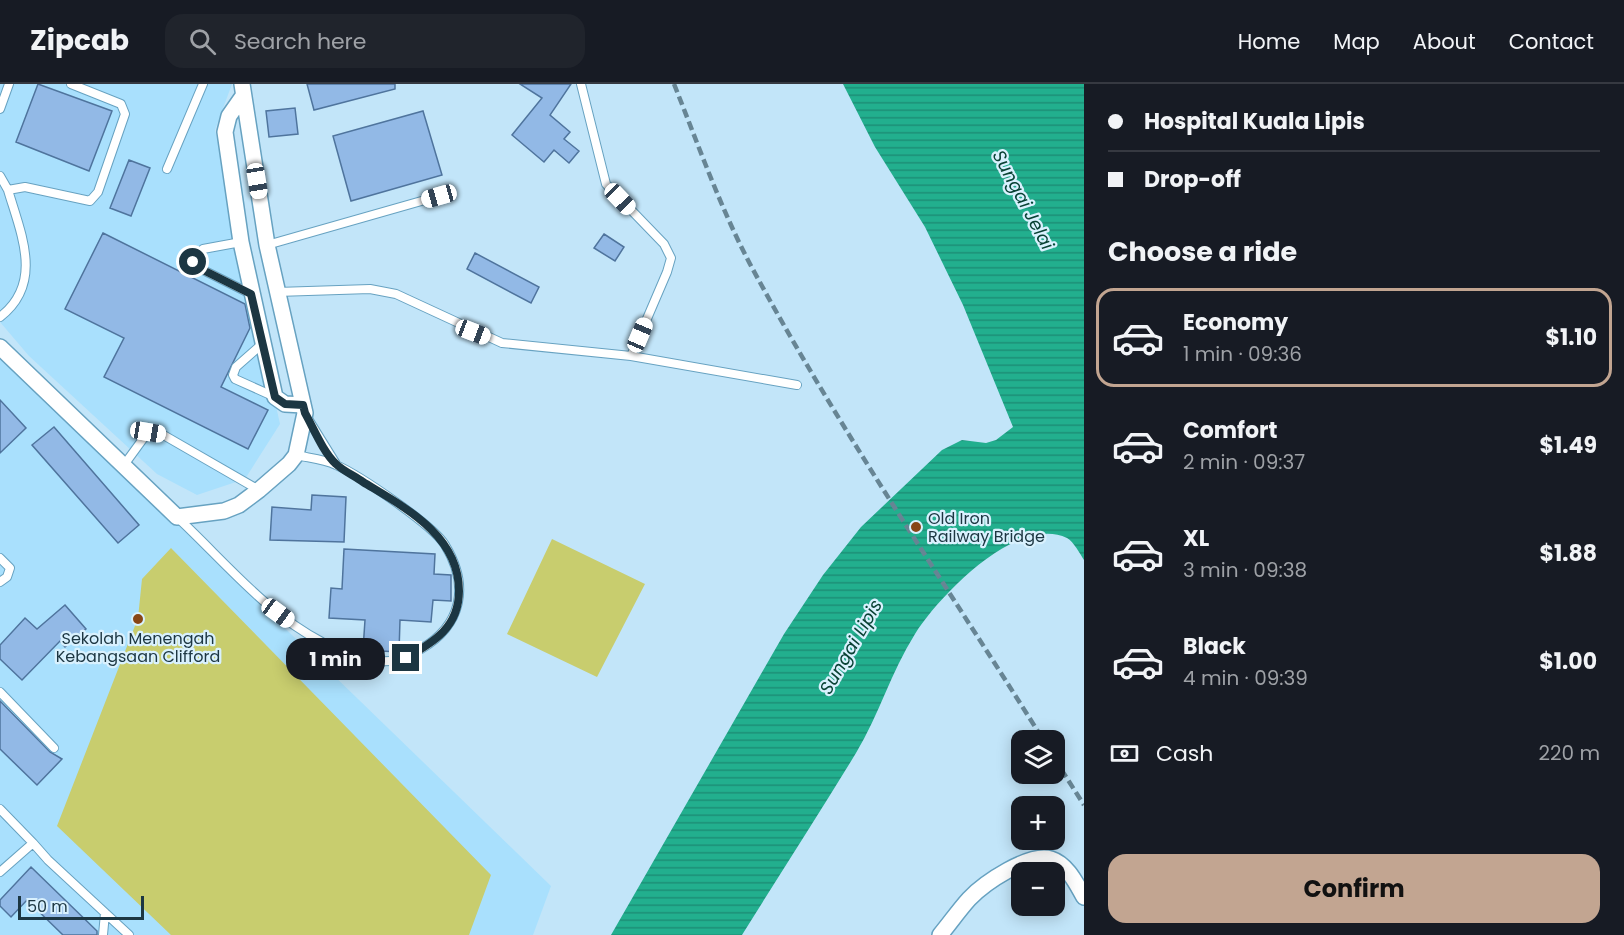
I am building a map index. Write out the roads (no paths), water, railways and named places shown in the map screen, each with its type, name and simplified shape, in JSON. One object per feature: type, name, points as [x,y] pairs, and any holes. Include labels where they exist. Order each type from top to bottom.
[{"type":"street","points":[[242,90],[229,117],[225,132],[251,294],[275,397],[285,404],[304,409]]},
{"type":"street","points":[[0,348],[177,517],[225,511],[239,505],[290,465],[296,455],[304,409],[267,245],[242,90]]},
{"type":"street","points":[[940,935],[970,898],[992,880],[1038,858],[1051,859],[1062,865],[1084,897]]},
{"type":"lane","points":[[0,109],[9,84]]},
{"type":"lane","points":[[8,190],[25,188],[90,201],[98,192],[125,114],[124,108],[71,84]]},
{"type":"lane","points":[[167,169],[203,84]]},
{"type":"lane","points":[[581,84],[606,184],[664,244],[671,258],[631,356]]},
{"type":"lane","points":[[0,176],[8,190],[28,255],[22,293],[11,309],[0,317]]},
{"type":"lane","points":[[267,245],[439,196]]},
{"type":"lane","points":[[241,242],[204,249],[193,262],[195,266],[251,294]]},
{"type":"lane","points":[[277,292],[370,289],[396,294],[502,343],[631,356],[797,385]]},
{"type":"lane","points":[[262,344],[236,367],[233,375],[235,379],[275,397]]},
{"type":"lane","points":[[304,409],[336,464]]},
{"type":"lane","points":[[124,465],[148,432],[160,434],[259,490]]},
{"type":"lane","points":[[177,517],[278,613],[324,643],[363,659],[378,662],[406,658],[442,636],[455,617],[459,599],[456,569],[445,545],[434,531],[336,464],[296,455]]},
{"type":"lane","points":[[0,558],[10,568],[7,577],[0,582]]},
{"type":"lane","points":[[0,692],[54,748]]},
{"type":"lane","points":[[0,809],[48,860],[129,935]]},
{"type":"lane","points":[[0,873],[33,843]]},
{"type":"lane","points":[[103,935],[105,913]]},
{"type":"water","points":[[843,84],[1084,84],[1084,560],[1067,538],[1047,534],[1025,538],[1003,548],[981,563],[941,600],[926,618],[907,648],[856,753],[742,935],[611,935],[784,634],[823,575],[861,527],[942,450],[962,440],[986,443],[996,440],[1013,427],[963,305],[925,227],[875,147]]},
{"type":"railway","points":[[674,84],[729,220],[750,264],[784,325],[893,505],[1037,730]]},
{"type":"railway","points":[[1065,775],[1084,805]]},
{"type":"place","name":"Old Iron Railway Bridge","points":[[916,527]]},
{"type":"place","name":"Sekolah Menengah Kebangsaan Clifford","points":[[138,619]]},
{"type":"water label","name":"Sungai Jelai","points":[[1023,200]]},
{"type":"water label","name":"Sungai Lipis","points":[[851,647]]}]
